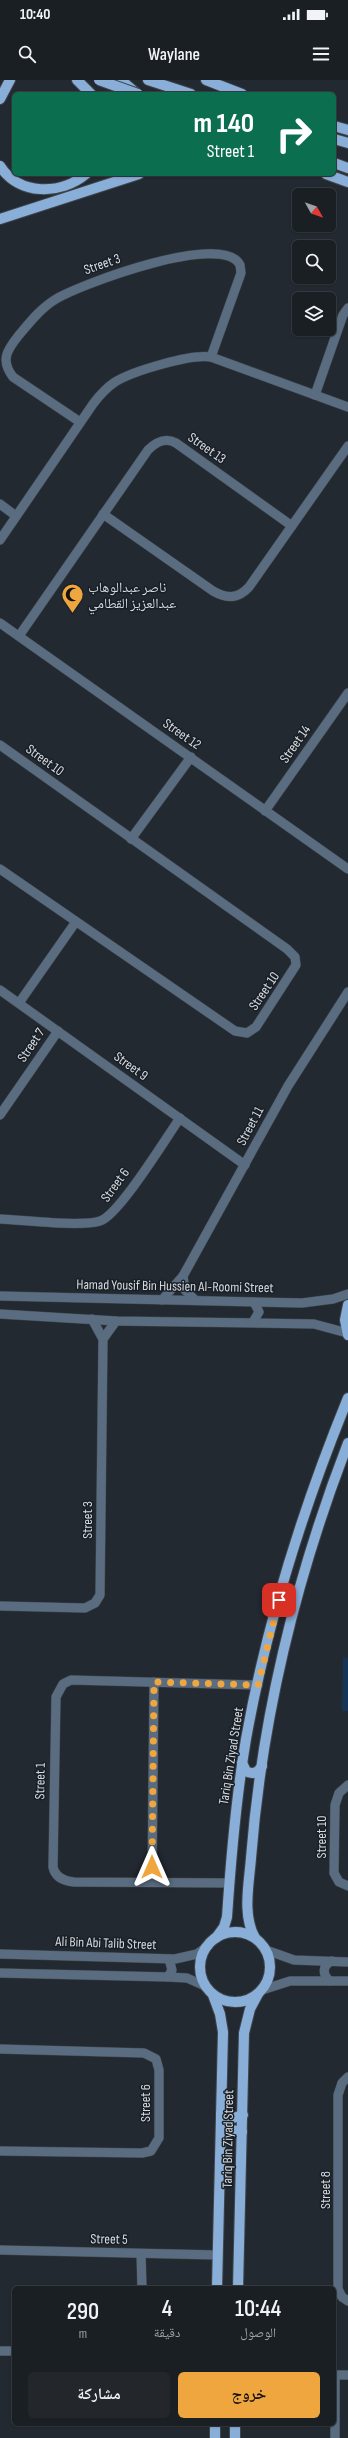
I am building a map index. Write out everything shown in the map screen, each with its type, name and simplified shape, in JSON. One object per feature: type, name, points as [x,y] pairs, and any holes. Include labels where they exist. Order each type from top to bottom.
[{"type":"main road","points":[[0,99],[10,80]]},
{"type":"main road","points":[[77,80],[89,92]]},
{"type":"main road","points":[[99,80],[132,92]]},
{"type":"main road","points":[[121,80],[136,92]]},
{"type":"main road","points":[[148,80],[184,92]]},
{"type":"main road","points":[[206,80],[237,92]]},
{"type":"main road","points":[[336,127],[348,130]]},
{"type":"main road","points":[[336,140],[348,143]]},
{"type":"main road","points":[[336,164],[348,168]]},
{"type":"main road","points":[[0,166],[16,181],[35,189],[62,187],[82,176]]},
{"type":"main road","points":[[0,220],[133,176]]},
{"type":"main road","points":[[332,176],[348,182]]},
{"type":"main road","points":[[348,1305],[345,1320],[348,1334]]},
{"type":"main road","name":"Tariq Bin Ziyad Street","points":[[216,1938],[225,1924],[242,1763],[258,1685],[296,1538],[322,1460],[348,1398]]},
{"type":"main road","points":[[255,1938],[245,1934],[233,1932],[216,1938],[208,1946],[202,1956],[200,1968],[205,1986],[213,1995],[223,2001],[235,2003],[247,2000],[260,1992],[270,1971],[266,1950],[255,1938],[251,1930],[248,1911],[257,1796],[284,1652],[321,1522],[348,1443]]},
{"type":"main road","points":[[242,1763],[246,1771],[252,1773],[258,1771],[262,1766]]},
{"type":"main road","points":[[238,1793],[241,1788],[248,1786],[255,1789],[257,1796]]},
{"type":"main road","name":"Tariq Bin Ziyad Street","points":[[238,2286],[244,2030],[250,2008],[260,1992]]},
{"type":"main road","name":"Tariq Bin Ziyad Street","points":[[213,1995],[222,2026],[222,2114],[217,2286]]},
{"type":"main road","points":[[222,2114],[230,2119],[243,2115]]},
{"type":"main road","points":[[221,2132],[229,2129],[242,2132]]},
{"type":"main road","points":[[215,2426],[215,2438]]},
{"type":"main road","points":[[235,2426],[235,2438]]},
{"type":"street","name":"Street 3","points":[[80,422],[13,377],[6,368],[4,358],[8,348],[37,313],[55,299],[77,288],[121,272],[174,258],[203,255],[233,258],[240,265],[241,273],[211,356]]},
{"type":"street","points":[[315,395],[343,314],[348,308]]},
{"type":"street","points":[[0,540],[80,422],[100,396],[120,380],[188,358],[211,356],[348,407]]},
{"type":"street","name":"Street 13","points":[[19,636],[148,450],[156,443],[166,440],[176,443],[292,526]]},
{"type":"street","points":[[104,514],[213,591],[230,597],[241,595],[249,587],[348,446]]},
{"type":"street","points":[[0,504],[16,516]]},
{"type":"street","name":"Street 12","points":[[0,623],[348,869]]},
{"type":"street","name":"Street 14","points":[[265,811],[348,693]]},
{"type":"street","name":"Street 10","points":[[0,745],[287,948],[296,960],[293,974],[256,1027],[247,1033],[239,1033],[75,923],[0,869]]},
{"type":"street","points":[[131,839],[190,758]]},
{"type":"street","points":[[19,1003],[75,923]]},
{"type":"street","name":"Street 9","points":[[0,990],[245,1165]]},
{"type":"street","name":"Street 11","points":[[162,1300],[183,1276],[288,1086],[348,992]]},
{"type":"street","name":"Street 7","points":[[0,1115],[58,1031]]},
{"type":"street","name":"Street 6","points":[[0,1219],[88,1223],[105,1219],[119,1206],[180,1118]]},
{"type":"street","points":[[183,1276],[185,1290],[195,1300]]},
{"type":"street","name":"Hamad Yousif Bin Hussien Al-Roomi Street","points":[[0,1296],[313,1302],[333,1299],[348,1294]]},
{"type":"street","points":[[253,1322],[259,1312],[254,1302]]},
{"type":"street","points":[[0,1322],[0,1314],[116,1321],[314,1324],[348,1334]]},
{"type":"street","name":"Street 3","points":[[0,1606],[85,1608],[95,1604],[100,1595],[103,1339],[92,1319]]},
{"type":"street","points":[[103,1339],[116,1321]]},
{"type":"street","name":"Street 1","points":[[229,1883],[70,1881],[59,1877],[53,1867],[56,1693],[63,1684],[71,1680],[258,1685]]},
{"type":"street","points":[[152,1882],[154,1682]]},
{"type":"street","name":"Street 10","points":[[348,1785],[339,1793],[335,1805],[334,1865],[337,1880],[348,1886]]},
{"type":"street","name":"Ali Bin Abi Talib Street","points":[[0,1954],[169,1959],[192,1956],[208,1946]]},
{"type":"street","points":[[266,1950],[294,1960],[348,1962]]},
{"type":"street","points":[[168,1976],[172,1970],[169,1959]]},
{"type":"street","points":[[330,1981],[326,1977],[324,1970],[327,1965],[332,1962]]},
{"type":"street","points":[[0,1973],[168,1976],[187,1978],[205,1986]]},
{"type":"street","points":[[260,1992],[290,1981],[348,1981]]},
{"type":"street","name":"Street 6","points":[[0,2049],[144,2053],[156,2059],[159,2070],[159,2138],[151,2151],[142,2153],[0,2150]]},
{"type":"street","name":"Street 8","points":[[348,2077],[342,2083],[338,2095],[343,2190],[338,2289],[342,2297],[348,2301]]},
{"type":"street","name":"Street 5","points":[[0,2250],[217,2255]]},
{"type":"street","points":[[141,2254],[142,2286]]},
{"type":"street","points":[[0,2351],[12,2351]]},
{"type":"street","points":[[336,2375],[348,2375]]},
{"type":"street","points":[[335,2426],[335,2438]]},
{"type":"shaded area","points":[[343,1657],[348,1658],[348,1711],[342,1711]]},
{"type":"place","name":"ناصر عبدالوهاب عبدالعزيز القطامي","points":[[72,614]]},
{"type":"route","points":[[152,1867],[154,1682],[258,1685],[279,1600]]}]
